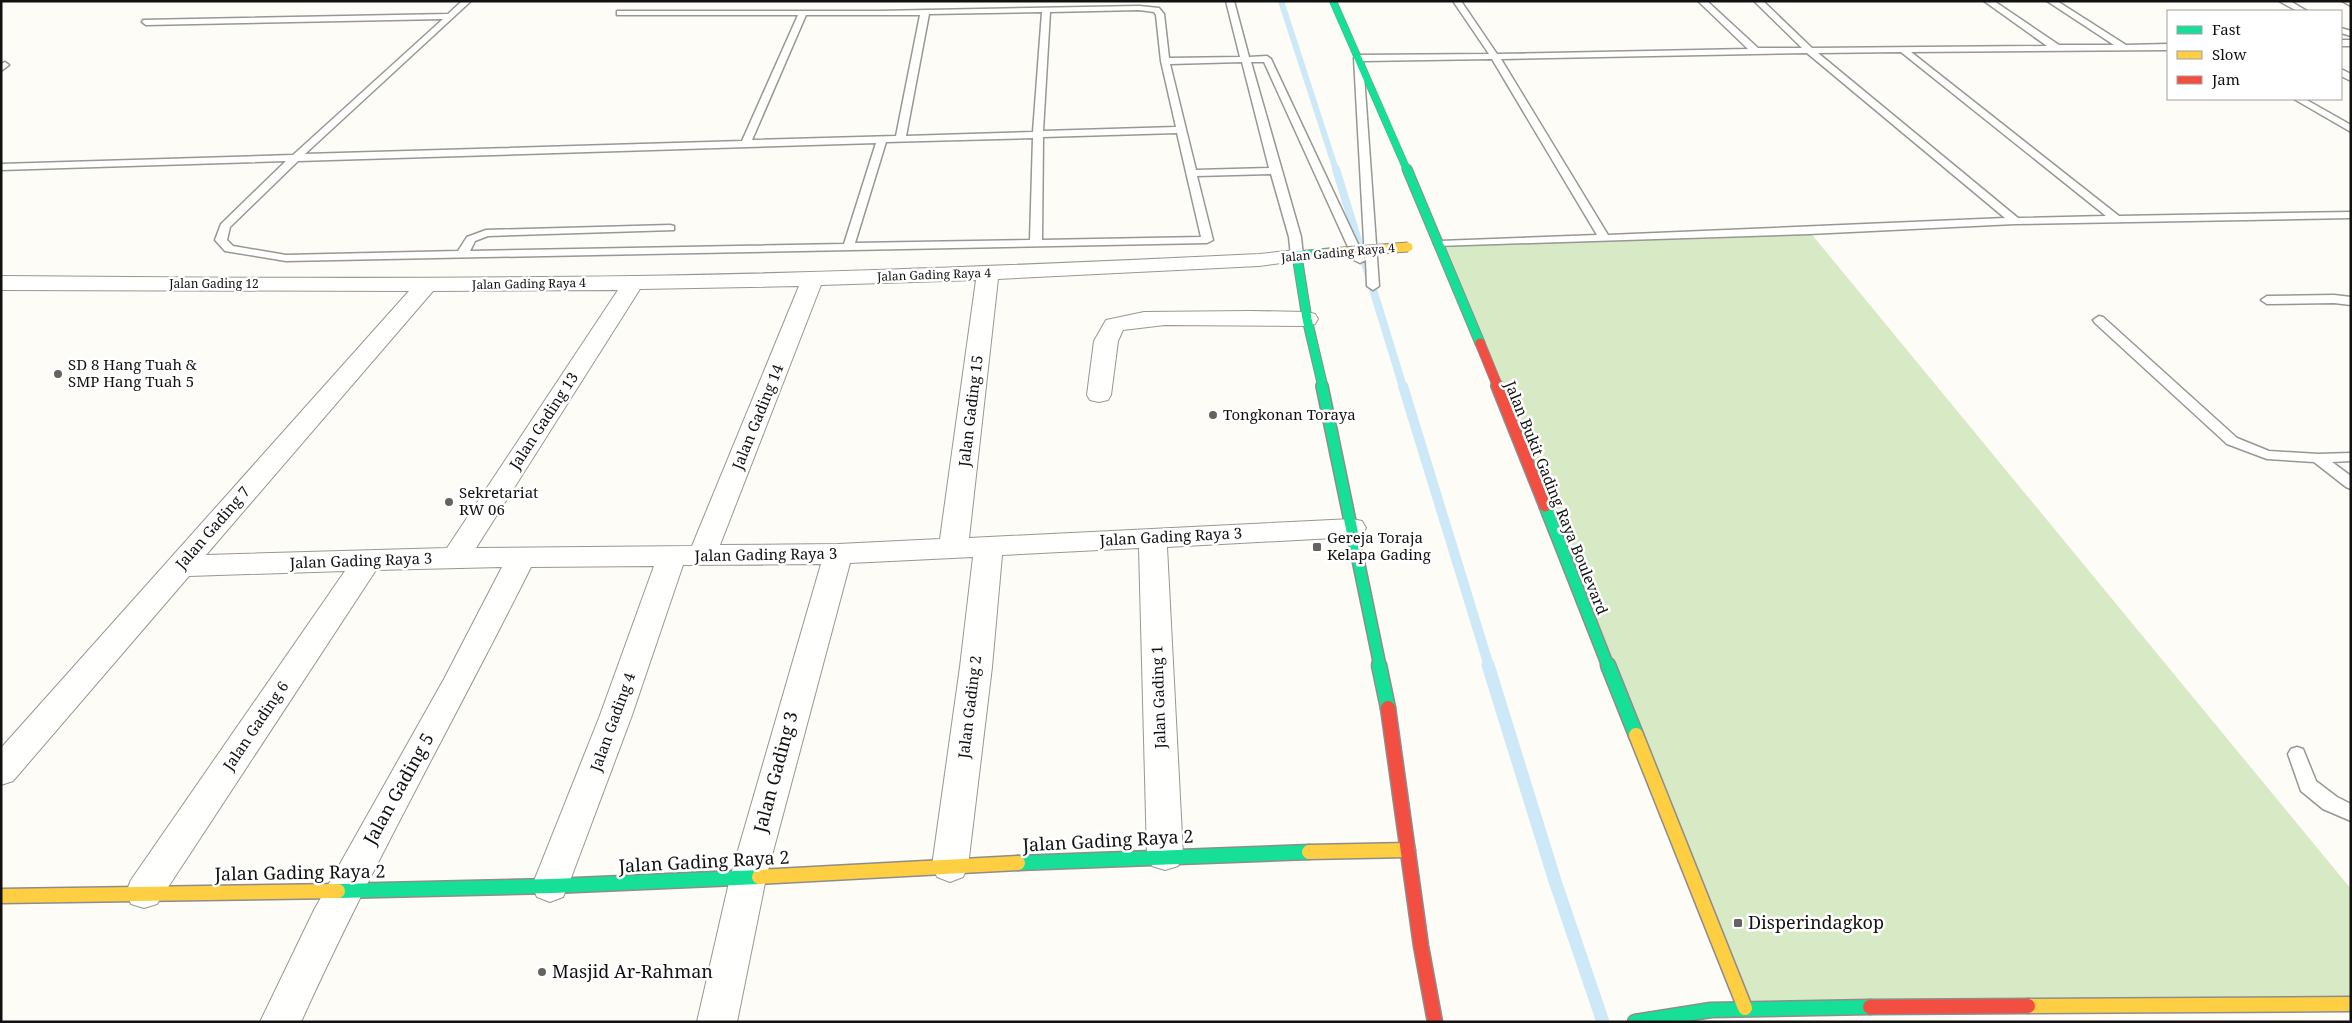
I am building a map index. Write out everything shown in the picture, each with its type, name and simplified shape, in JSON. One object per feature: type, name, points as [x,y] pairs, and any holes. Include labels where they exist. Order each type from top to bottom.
[{"type":"street","name":"Jalan Bukit Gading Raya Boulevard","points":[[1333,1],[1440,244],[1745,1008]]},
{"type":"street","name":"Jalan Gading Raya 4","points":[[426,285],[633,283],[988,274],[1259,260],[1440,244]]},
{"type":"street","points":[[1297,256],[1307,319],[1332,423],[1393,732],[1421,946],[1435,1022]]},
{"type":"street","name":"Jalan Gading 15","points":[[953,549],[988,274]]},
{"type":"street","name":"Jalan Gading 14","points":[[687,556],[813,279]]},
{"type":"street","name":"Jalan Gading 12","points":[[1,283],[426,285]]},
{"type":"street","name":"Jalan Gading 13","points":[[455,558],[633,283]]},
{"type":"street","name":"Jalan Gading 7","points":[[1,771],[426,285]]},
{"type":"street","points":[[1099,395],[1106,341],[1114,326],[1121,322],[1175,318],[1281,317],[1307,319]]},
{"type":"street","name":"Jalan Gading Raya 3","points":[[180,566],[455,558],[838,554],[988,548],[1352,528]]},
{"type":"street","name":"Jalan Gading 1","points":[[1154,539],[1165,855]]},
{"type":"street","name":"Jalan Gading 2","points":[[950,866],[976,668],[988,548]]},
{"type":"street","name":"Jalan Gading 3","points":[[717,1022],[748,878],[838,554]]},
{"type":"street","name":"Jalan Gading 4","points":[[550,886],[615,718],[687,556]]},
{"type":"street","name":"Jalan Gading 5","points":[[280,1022],[344,891],[458,682],[521,558]]},
{"type":"street","name":"Jalan Gading 6","points":[[144,892],[368,560]]},
{"type":"street","name":"Jalan Gading Raya 2","points":[[1,896],[550,886],[748,878],[1165,855],[1408,850]]},
{"type":"street","points":[[1635,1022],[1711,1010],[1745,1008],[2351,1004]]},
{"type":"lane","points":[[467,1],[225,226],[221,240],[229,249],[286,258],[1207,240],[1181,130],[1180,118],[1165,62],[1160,14],[1156,10],[1139,8],[925,12],[620,13]]},
{"type":"lane","points":[[1230,1],[1274,171],[1294,237],[1297,256]]},
{"type":"lane","points":[[1457,1],[1495,57],[1604,238]]},
{"type":"lane","points":[[1702,1],[1756,51]]},
{"type":"lane","points":[[1758,1],[1809,50],[2015,221]]},
{"type":"lane","points":[[1988,1],[2058,49]]},
{"type":"lane","points":[[2051,1],[2125,48]]},
{"type":"lane","points":[[2283,1],[2301,10]]},
{"type":"lane","points":[[2346,1],[2351,4]]},
{"type":"lane","points":[[1036,243],[1038,134],[1046,10]]},
{"type":"lane","points":[[902,138],[925,12]]},
{"type":"lane","points":[[746,142],[803,13]]},
{"type":"lane","points":[[146,22],[450,16]]},
{"type":"lane","points":[[1165,62],[1267,59],[1373,286],[1358,58],[1809,50],[2167,47]]},
{"type":"lane","points":[[1902,49],[2116,219]]},
{"type":"lane","points":[[2301,100],[2351,129]]},
{"type":"lane","points":[[1,167],[746,142],[1181,130]]},
{"type":"lane","points":[[849,246],[882,139]]},
{"type":"lane","points":[[1192,173],[1274,171]]},
{"type":"lane","points":[[1440,244],[2015,221],[2351,215]]},
{"type":"lane","points":[[462,255],[471,239],[486,233],[670,228]]},
{"type":"lane","points":[[2267,300],[2334,299],[2351,301]]},
{"type":"lane","points":[[2099,320],[2232,441],[2267,455],[2318,458],[2351,457]]},
{"type":"lane","points":[[2318,458],[2351,484]]},
{"type":"lane","points":[[2297,754],[2308,786],[2330,803],[2351,813]]},
{"type":"green space","points":[[1809,231],[2351,889],[2351,1001],[1745,1008],[1440,244]]},
{"type":"waterway","points":[[1281,1],[1336,170]]},
{"type":"waterway","points":[[1336,169],[1403,387]]},
{"type":"waterway","points":[[1403,386],[1489,666]]},
{"type":"waterway","points":[[1488,665],[1555,881],[1603,1022]]},
{"type":"traffic: fast","points":[[1333,1],[1440,244],[1480,343]]},
{"type":"traffic: fast","points":[[1329,253],[1297,256],[1307,319],[1331,423],[1388,708]]},
{"type":"traffic: fast","points":[[1545,506],[1636,735]]},
{"type":"traffic: fast","points":[[1018,863],[1309,852]]},
{"type":"traffic: fast","points":[[338,891],[553,886],[759,877]]},
{"type":"traffic: fast","points":[[1635,1022],[1711,1010],[1870,1007]]},
{"type":"traffic: slow","points":[[1329,253],[1408,247]]},
{"type":"traffic: slow","points":[[1636,735],[1745,1008]]},
{"type":"traffic: slow","points":[[1309,852],[1408,850]]},
{"type":"traffic: slow","points":[[759,877],[1018,863]]},
{"type":"traffic: slow","points":[[1,896],[338,891]]},
{"type":"traffic: slow","points":[[2028,1006],[2351,1004]]},
{"type":"traffic: jam","points":[[1480,343],[1545,506]]},
{"type":"traffic: jam","points":[[1388,708],[1421,946],[1435,1022]]},
{"type":"traffic: jam","points":[[1870,1007],[2028,1006]]},
{"type":"place","name":"SD 8 Hang Tuah & SMP Hang Tuah 5","points":[[58,374]]},
{"type":"place","name":"Tongkonan Toraya","points":[[1213,415]]},
{"type":"place","name":"Sekretariat RW 06","points":[[449,502]]},
{"type":"place","name":"Gereja Toraja Kelapa Gading","points":[[1317,547]]},
{"type":"place","name":"Disperindagkop","points":[[1738,923]]},
{"type":"place","name":"Masjid Ar-Rahman","points":[[542,972]]}]
